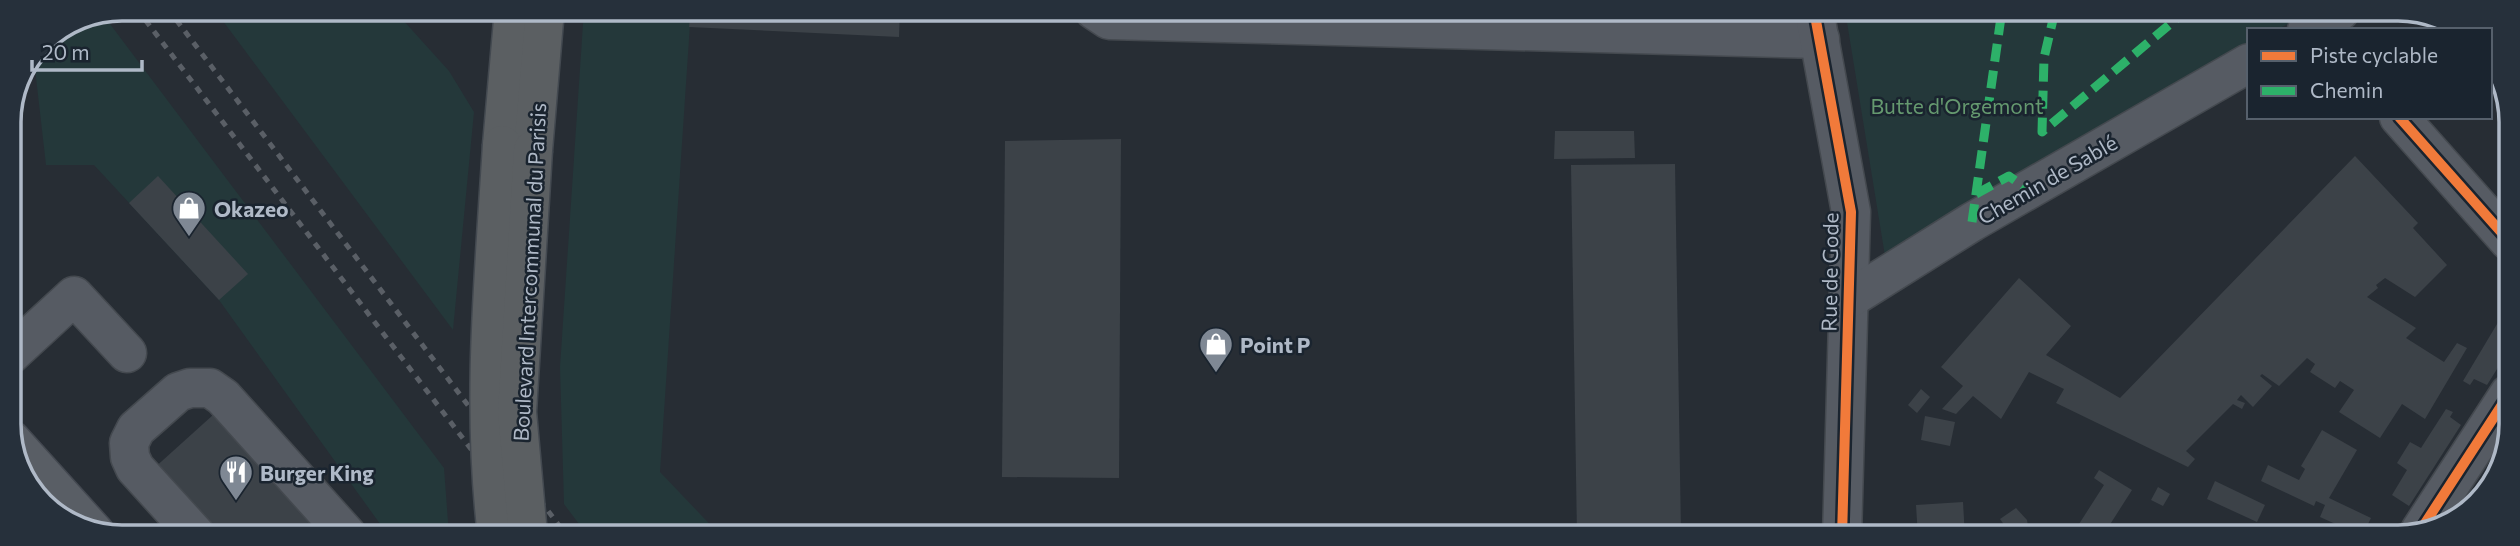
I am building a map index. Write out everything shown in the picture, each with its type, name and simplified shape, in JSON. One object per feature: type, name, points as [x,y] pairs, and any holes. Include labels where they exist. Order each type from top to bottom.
[{"type":"highway","name":"Boulevard Intercommunal du Parisis","points":[[514,21],[517,412],[527,525]]},
{"type":"highway","name":"Boulevard Intercommunal du Parisis","points":[[496,525],[489,431],[489,354],[517,147],[543,21]]},
{"type":"main road","points":[[27,458],[81,517]]},
{"type":"street","points":[[1286,21],[1817,24]]},
{"type":"street","name":"Rue de Gode","points":[[1817,24],[1851,212],[1842,525]]},
{"type":"street","name":"Chemin de Sablé","points":[[1849,299],[1972,222],[2247,64]]},
{"type":"street","points":[[2401,119],[2499,230]]},
{"type":"street","points":[[21,345],[74,296],[127,353]]},
{"type":"street","points":[[187,525],[135,468],[130,457],[130,443],[136,429],[178,392],[203,387],[210,388],[223,397],[338,525]]},
{"type":"street","points":[[2427,520],[2499,409]]},
{"type":"green space","points":[[223,21],[404,21],[449,71],[474,112],[453,330]]},
{"type":"green space","points":[[583,21],[690,21],[660,472],[711,525],[580,525],[564,504],[560,367]]},
{"type":"green space","name":"Butte d'Orgemont","points":[[1847,21],[2293,21],[2280,28],[2247,28],[2247,47],[1885,256]]},
{"type":"green space","points":[[109,22],[444,468],[448,525],[381,525],[219,300],[94,165],[46,165],[35,71],[55,46],[71,35],[89,26]]},
{"type":"building","points":[[690,21],[900,21],[899,37],[689,27]]},
{"type":"building","points":[[1555,131],[1634,131],[1635,158],[1554,159]]},
{"type":"building","points":[[1121,139],[1119,478],[1002,477],[1005,141]]},
{"type":"building","points":[[2355,156],[2418,223],[2413,228],[2447,265],[2415,297],[2385,278],[2367,297],[2416,328],[2406,338],[2444,362],[2457,343],[2467,348],[2425,419],[2402,404],[2380,438],[2339,412],[2354,390],[2340,381],[2335,388],[2310,372],[2315,364],[2307,358],[2279,386],[2262,374],[2260,376],[2272,386],[2253,407],[2241,395],[2237,400],[2245,403],[2242,409],[2233,404],[2186,451],[2195,459],[2188,467],[2056,403],[2064,389],[2029,372],[2001,419],[1973,396],[1956,414],[1942,409],[1963,386],[1941,367],[2019,278],[2071,326],[2046,355],[2120,398]]},
{"type":"building","points":[[1675,164],[1681,525],[1577,525],[1571,165]]},
{"type":"building","name":"Okazeo","points":[[158,176],[248,274],[219,300],[129,203]]},
{"type":"building","points":[[2499,321],[2499,366],[2487,385],[2474,379],[2470,385],[2463,381]]},
{"type":"building","points":[[1921,389],[1930,397],[1917,413],[1908,405]]},
{"type":"building","points":[[2446,409],[2453,412],[2450,417],[2461,425],[2409,506],[2392,495],[2407,470],[2397,463],[2410,442],[2421,448]]},
{"type":"building","name":"Burger King","points":[[213,415],[312,525],[202,525],[152,470]]},
{"type":"building","points":[[1925,416],[1955,422],[1950,446],[1921,440]]},
{"type":"building","points":[[2322,430],[2357,450],[2329,498],[2371,518],[2368,525],[2338,525],[2320,517],[2325,505],[2316,501],[2314,506],[2261,481],[2268,465],[2299,480],[2305,469],[2301,466]]},
{"type":"building","points":[[2099,470],[2132,490],[2110,525],[2078,525],[2104,485],[2094,478]]},
{"type":"building","points":[[2215,481],[2265,505],[2257,522],[2207,499]]},
{"type":"building","points":[[2158,487],[2170,494],[2163,506],[2151,500]]},
{"type":"building","points":[[1963,502],[1964,525],[1917,525],[1916,505]]},
{"type":"building","points":[[2016,508],[2027,520],[2028,525],[2004,525],[2000,519]]},
{"type":"railway","points":[[146,21],[529,525]]},
{"type":"railway","points":[[177,21],[559,525]]},
{"type":"marked path","points":[[1972,222],[2000,21]]},
{"type":"marked path","points":[[2053,21],[2044,58],[2042,132],[2174,21]]},
{"type":"marked path","points":[[1976,194],[2009,176],[2028,190]]},
{"type":"cycle path","points":[[1816,21],[1851,212],[1842,525]]},
{"type":"cycle path","points":[[2401,119],[2499,230]]},
{"type":"cycle path","points":[[2427,520],[2499,409]]},
{"type":"place","name":"Okazeo","points":[[189,238]]},
{"type":"place","name":"Point P","points":[[1216,374]]},
{"type":"place","name":"Burger King","points":[[236,502]]}]
